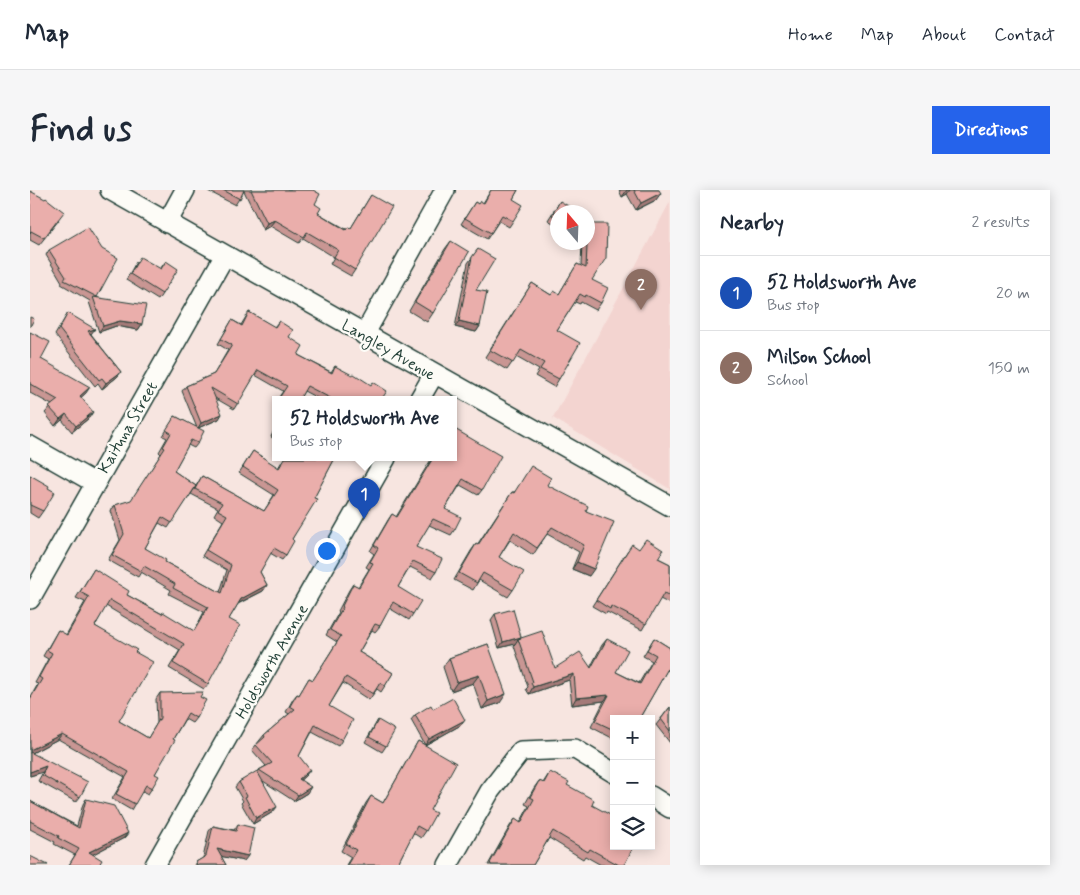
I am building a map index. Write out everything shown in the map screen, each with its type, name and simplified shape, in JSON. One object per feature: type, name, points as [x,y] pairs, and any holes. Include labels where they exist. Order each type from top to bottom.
[{"type":"street","name":"Langley Avenue","points":[[110,190],[670,506]]},
{"type":"street","points":[[167,223],[185,190]]},
{"type":"street","points":[[364,335],[444,190]]},
{"type":"street","name":"Kaituna Street","points":[[30,599],[225,255]]},
{"type":"street","points":[[421,396],[434,374]]},
{"type":"street","points":[[30,446],[95,483]]},
{"type":"street","name":"Holdsworth Avenue","points":[[155,865],[384,461]]},
{"type":"street","points":[[448,865],[490,791],[521,751],[575,749],[610,771]]},
{"type":"street","points":[[655,799],[670,808]]},
{"type":"shaded area","points":[[670,202],[670,489],[553,418]]},
{"type":"building","points":[[223,190],[244,190],[240,199]]},
{"type":"building","points":[[251,190],[313,190],[320,194],[315,204],[321,208],[318,213],[346,230],[348,227],[351,228],[371,195],[392,207],[355,270],[334,257],[338,250],[307,232],[304,237],[275,220],[267,223]]},
{"type":"building","points":[[491,190],[518,190],[513,199],[523,205],[513,221],[502,215],[491,233],[465,218],[475,202],[478,204],[480,201],[484,203]]},
{"type":"building","points":[[634,190],[659,190],[661,193],[641,203]]},
{"type":"building","points":[[30,191],[46,198],[64,212],[44,238],[31,231],[30,233]]},
{"type":"building","points":[[560,201],[567,205],[558,205]]},
{"type":"building","points":[[595,224],[607,224],[606,258],[592,280],[608,288],[601,303],[580,294],[557,330],[580,343],[559,379],[540,369],[544,363],[521,350],[513,363],[490,350],[532,283],[551,295],[554,291],[559,294],[577,264],[586,268],[587,250],[595,250]]},
{"type":"building","points":[[88,227],[102,249],[118,258],[97,297],[64,280],[66,277],[49,250]]},
{"type":"building","points":[[451,241],[469,252],[433,313],[415,302]]},
{"type":"building","points":[[478,249],[495,259],[476,290],[487,292],[480,326],[459,321],[472,257]]},
{"type":"building","points":[[140,257],[161,269],[166,261],[178,269],[162,294],[130,274]]},
{"type":"building","points":[[93,297],[146,305],[142,324],[120,321],[103,326]]},
{"type":"building","points":[[249,312],[275,327],[279,321],[293,330],[289,337],[303,346],[298,355],[332,373],[335,366],[352,375],[354,374],[371,385],[373,382],[387,391],[384,396],[326,396],[307,386],[301,396],[280,396],[287,386],[258,370],[238,404],[211,388],[222,414],[201,423],[186,386],[214,374],[232,345],[221,339],[232,320],[242,326]]},
{"type":"building","points":[[68,313],[95,329],[88,331],[121,372],[106,383],[102,378],[99,380],[59,329]]},
{"type":"building","points":[[30,317],[34,319],[30,327]]},
{"type":"building","points":[[30,332],[50,342],[41,359],[90,387],[80,396],[93,412],[76,426],[66,414],[60,419],[49,407],[58,400],[30,384]]},
{"type":"building","points":[[175,416],[204,431],[198,443],[191,440],[174,471],[196,486],[172,523],[162,517],[145,548],[166,560],[165,562],[222,593],[231,565],[206,550],[227,515],[218,510],[222,503],[195,489],[202,476],[264,511],[278,490],[243,467],[253,451],[279,468],[283,461],[333,461],[314,498],[317,499],[292,539],[294,541],[286,555],[274,548],[260,572],[267,585],[241,599],[229,619],[240,625],[208,684],[173,663],[184,644],[110,600],[95,626],[137,650],[135,652],[153,662],[119,721],[148,738],[160,718],[160,693],[203,692],[200,697],[206,700],[196,718],[188,713],[155,774],[159,776],[152,788],[146,785],[135,804],[116,794],[129,772],[62,734],[30,750],[30,699],[42,679],[39,677],[52,653],[47,650],[58,630],[67,635],[89,597],[80,592],[94,569],[129,591],[127,595],[162,614],[163,612],[194,631],[208,607],[173,588],[175,584],[144,566],[141,571],[112,555],[124,534],[115,505],[131,500],[165,448],[163,447],[171,433],[166,430]]},
{"type":"building","points":[[457,430],[501,456],[482,490],[463,479],[445,509],[461,517],[455,529],[433,519],[416,547],[442,559],[436,572],[413,561],[398,587],[421,601],[413,614],[393,602],[380,626],[375,624],[359,652],[393,673],[385,686],[380,683],[373,694],[346,677],[329,706],[353,720],[342,740],[315,725],[299,756],[310,770],[299,779],[311,787],[298,795],[259,770],[272,763],[256,745],[265,737],[264,735],[295,709],[290,706],[297,694],[299,695],[309,678],[313,680],[341,636],[330,630],[353,584],[359,587],[373,563],[370,562],[378,548],[374,545],[392,514],[397,517],[431,461],[457,461]]},
{"type":"building","points":[[531,466],[551,478],[547,485],[588,506],[586,511],[614,522],[594,569],[577,562],[584,545],[552,527],[537,548],[514,532],[499,557],[524,572],[513,590],[483,573],[477,583],[459,573],[476,544],[478,545]]},
{"type":"building","points":[[30,475],[49,486],[48,488],[55,492],[43,511],[30,505]]},
{"type":"building","points":[[646,539],[663,550],[658,558],[670,564],[670,596],[664,593],[646,624],[611,606],[610,609],[596,600],[632,544],[639,549]]},
{"type":"building","points":[[513,609],[521,637],[503,642],[495,614]]},
{"type":"building","points":[[542,631],[555,668],[580,652],[591,668],[607,639],[628,650],[616,672],[640,684],[656,655],[647,650],[654,638],[670,648],[670,665],[641,715],[610,715],[610,728],[595,721],[609,695],[576,698],[574,674],[533,687],[518,639]]},
{"type":"building","points":[[488,644],[506,694],[488,701],[479,675],[457,682],[449,658]]},
{"type":"building","points":[[453,698],[465,720],[429,739],[415,715],[431,705],[433,709]]},
{"type":"building","points":[[670,707],[670,731],[661,719]]},
{"type":"building","points":[[378,720],[395,730],[386,746],[369,737]]},
{"type":"building","points":[[418,741],[456,763],[430,810],[436,813],[426,831],[417,826],[397,865],[347,865],[356,850],[346,844],[371,796],[383,803]]},
{"type":"building","points":[[30,752],[88,782],[80,797],[42,775],[46,766],[30,772]]},
{"type":"building","points":[[257,771],[277,807],[256,818],[239,782]]},
{"type":"building","points":[[550,772],[569,782],[567,785],[594,800],[592,805],[610,815],[610,850],[632,850],[624,865],[619,865],[590,849],[588,852],[553,831],[533,865],[491,865],[490,863],[515,819],[521,823],[534,799],[530,797],[539,781],[544,783]]},
{"type":"building","points":[[86,799],[114,806],[128,833],[89,852],[102,860],[99,865],[69,865],[79,849],[30,821],[30,801],[79,828]]},
{"type":"building","points":[[238,824],[254,828],[248,856],[217,849],[226,865],[197,865],[196,862],[206,856],[213,826],[236,831]]},
{"type":"building","points":[[30,856],[48,865],[30,865]]},
{"type":"place","name":"Milson School","points":[[641,310]]},
{"type":"place","name":"52 Holdsworth Ave","points":[[364,519]]}]
